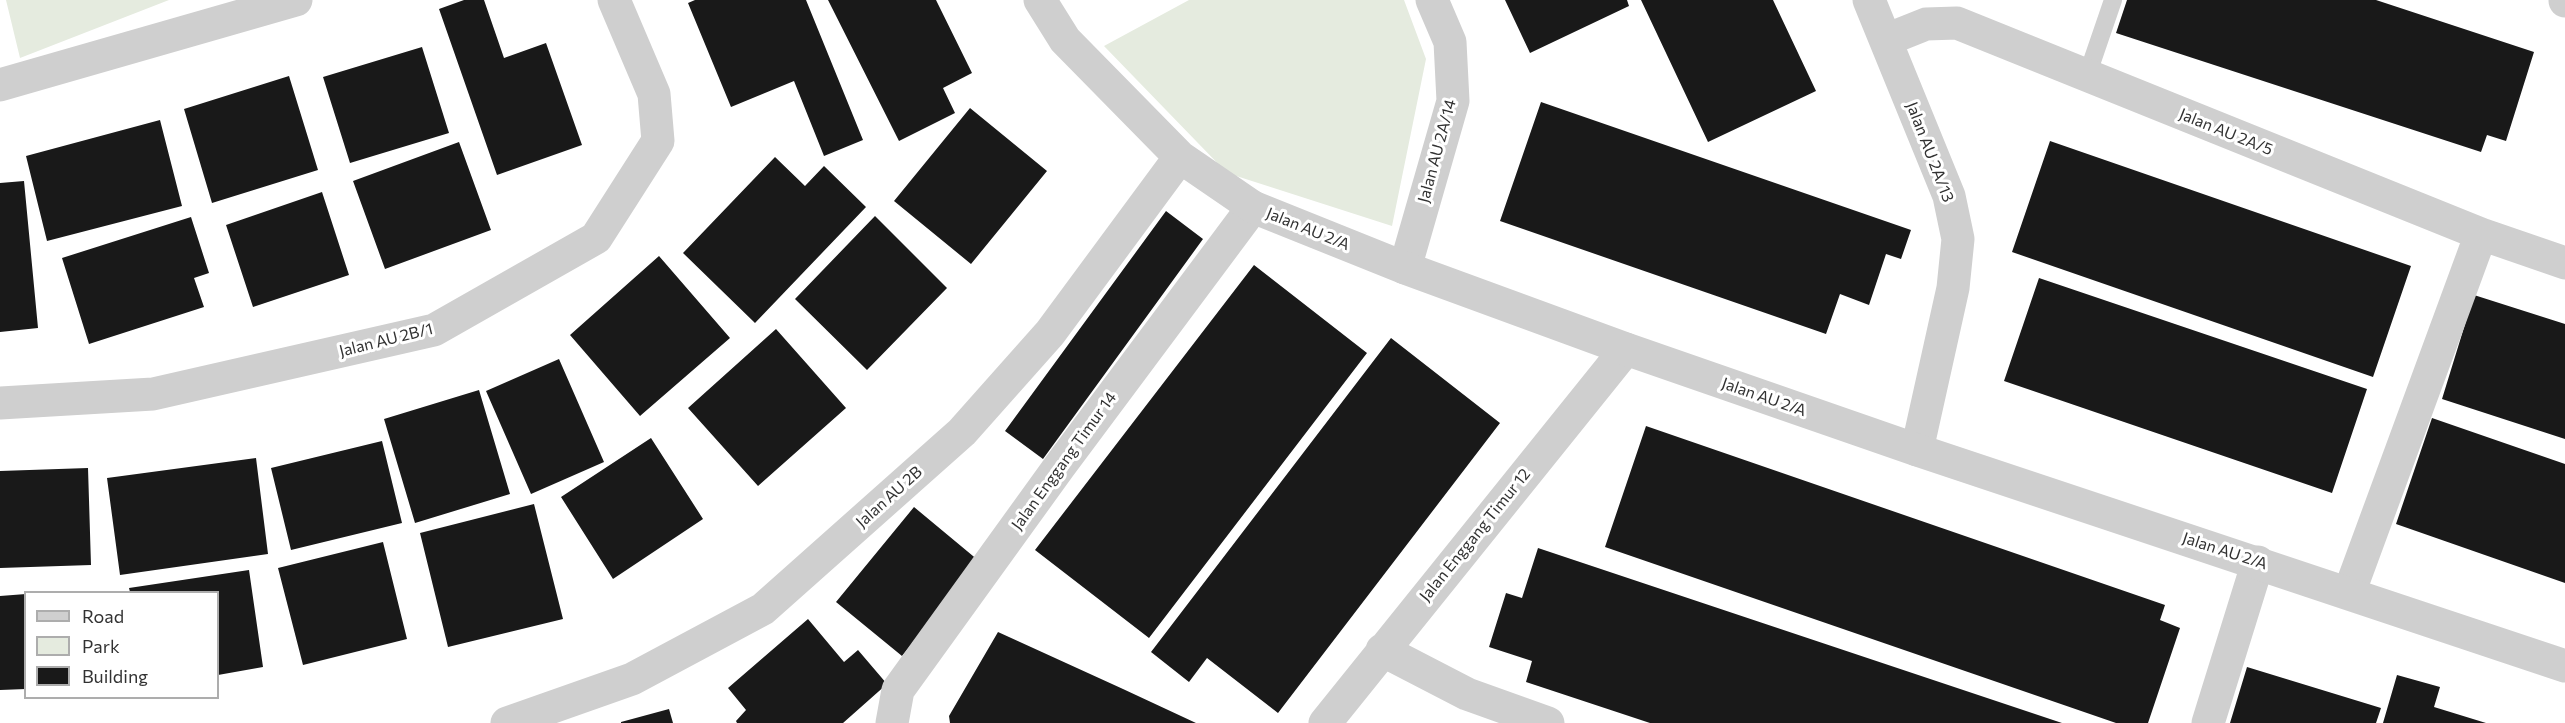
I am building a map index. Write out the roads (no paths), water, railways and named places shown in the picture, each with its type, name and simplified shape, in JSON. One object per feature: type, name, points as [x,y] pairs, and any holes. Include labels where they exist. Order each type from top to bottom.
[{"type":"street","points":[[0,85],[296,0]]},
{"type":"street","name":"Jalan AU 2B/1","points":[[0,403],[153,394],[434,330],[596,238],[658,141],[654,94],[614,0]]},
{"type":"street","name":"Jalan AU 2/A","points":[[1040,0],[1065,40],[1180,157],[1253,207],[1405,268],[1626,349],[1917,450],[2349,592],[2565,666]]},
{"type":"street","name":"Jalan AU 2A/14","points":[[1405,268],[1453,101],[1450,42],[1432,0]]},
{"type":"street","name":"Jalan AU 2A/13","points":[[1869,0],[1949,196],[1958,239],[1953,288],[1917,450]]},
{"type":"street","name":"Jalan AU 2A/5","points":[[1886,40],[1926,24],[1957,23],[2481,234],[2565,263]]},
{"type":"street","name":"Jalan AU 2B","points":[[507,723],[632,679],[763,609],[963,432],[1050,333],[1180,157]]},
{"type":"street","name":"Jalan Enggang Timur 14","points":[[892,723],[898,690],[1059,467],[1253,207]]},
{"type":"street","points":[[2349,592],[2481,234]]},
{"type":"street","name":"Jalan Enggang Timur 12","points":[[1325,723],[1626,349]]},
{"type":"street","points":[[2208,723],[2258,562]]},
{"type":"street","points":[[1382,650],[1467,694],[1548,723]]},
{"type":"lane","points":[[2087,76],[2113,0]]}]
